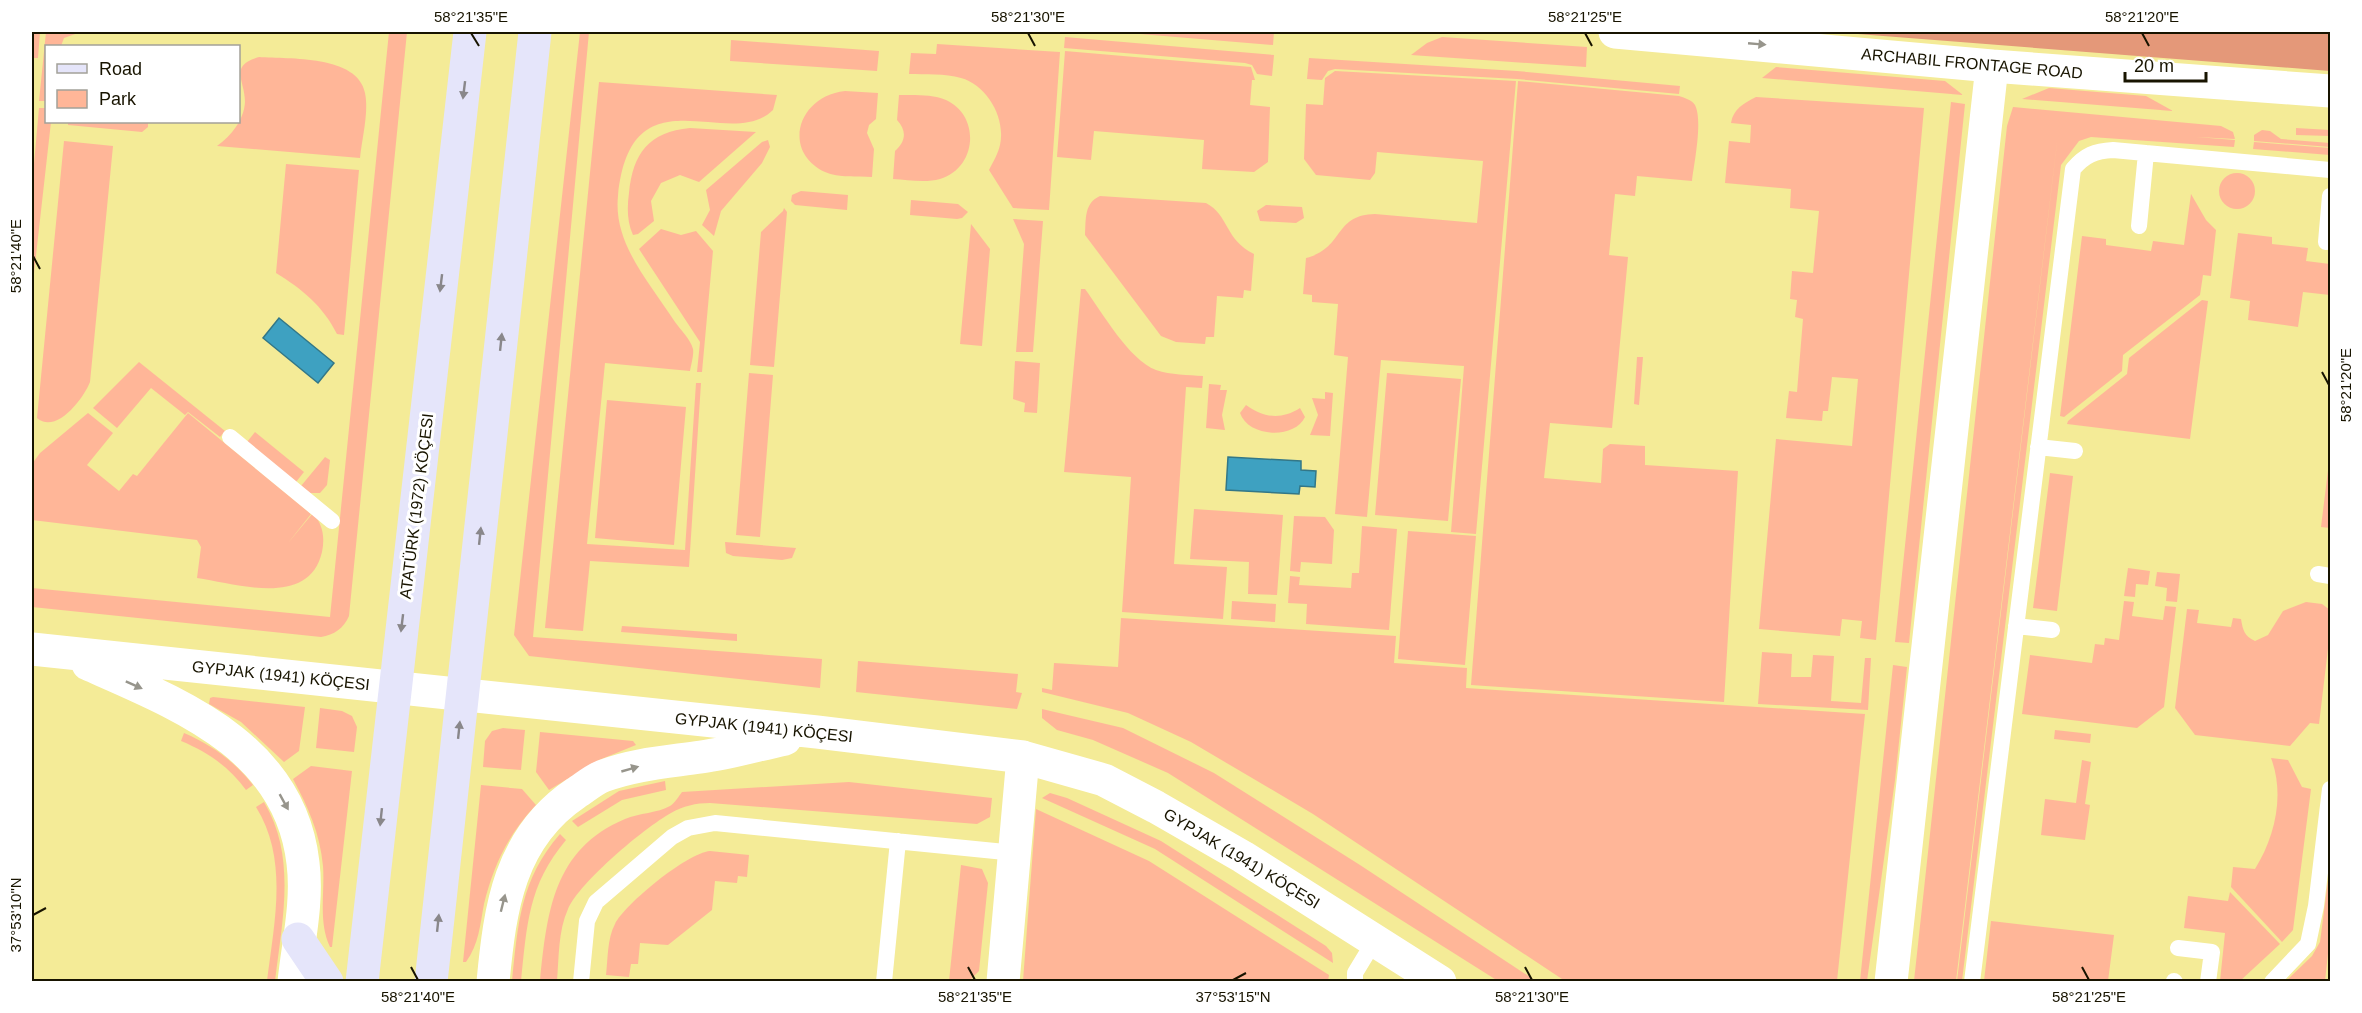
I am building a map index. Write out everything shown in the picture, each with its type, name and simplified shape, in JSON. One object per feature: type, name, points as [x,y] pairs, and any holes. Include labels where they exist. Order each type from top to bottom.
[{"type":"main road","name":"ATATÜRK (1972) KÖÇESI","points":[[362,981],[470,32]]},
{"type":"main road","points":[[431,981],[535,32]]},
{"type":"main road","points":[[298,939],[327,981]]},
{"type":"street","name":"ARCHABIL FRONTAGE ROAD","points":[[1615,32],[1992,66],[2331,91]]},
{"type":"street","points":[[1892,981],[1992,66]]},
{"type":"street","name":"GYPJAK (1941) KÖÇESI","points":[[47,650],[463,693],[1023,757],[1104,780],[1156,807],[1244,857],[1440,981]]},
{"type":"street","points":[[47,650],[171,701],[236,742],[264,770],[291,815],[303,864],[304,888],[294,981]]},
{"type":"street","points":[[493,981],[498,923],[508,884],[528,843],[540,825],[567,800],[601,777],[654,762],[701,757],[817,732]]},
{"type":"street","points":[[1003,981],[1023,757]]},
{"type":"lane","points":[[1972,981],[2073,169],[2084,157],[2097,151],[2146,153],[2331,170]]},
{"type":"lane","points":[[2139,226],[2146,153]]},
{"type":"lane","points":[[2326,243],[2331,196]]},
{"type":"lane","points":[[230,437],[332,521]]},
{"type":"lane","points":[[2038,447],[2075,452]]},
{"type":"lane","points":[[2016,626],[2052,630]]},
{"type":"lane","points":[[2272,981],[2308,944],[2316,906],[2331,789]]},
{"type":"lane","points":[[581,981],[587,921],[596,902],[672,837],[688,828],[715,823],[1015,853]]},
{"type":"lane","points":[[884,981],[898,841]]},
{"type":"lane","points":[[1355,981],[1356,973],[1375,940]]},
{"type":"lane","points":[[2178,948],[2212,952],[2208,981]]},
{"type":"green space","points":[[32,32],[40,32],[38,58],[32,58]]},
{"type":"green space","points":[[46,32],[81,32],[64,38],[61,45],[45,45],[45,101],[39,101]]},
{"type":"green space","points":[[389,32],[407,32],[347,620],[338,630],[321,637],[32,607],[32,588],[330,617]]},
{"type":"green space","points":[[580,32],[589,32],[533,637],[822,659],[820,688],[529,656],[514,635]]},
{"type":"green space","points":[[1116,32],[1274,32],[1273,45]]},
{"type":"green space","points":[[1065,37],[1274,55],[1272,76],[1257,74],[1252,65],[1245,63],[1064,48]]},
{"type":"green space","points":[[1442,37],[1587,47],[1586,67],[1411,55],[1427,43]]},
{"type":"green space","points":[[731,40],[879,51],[877,71],[730,61]]},
{"type":"green space","points":[[937,44],[1060,52],[1049,210],[1013,208],[989,170],[1000,145],[1000,124],[992,104],[979,88],[955,76],[909,74],[911,53],[936,54]]},
{"type":"green space","points":[[1065,51],[1251,67],[1255,80],[1252,80],[1250,105],[1270,107],[1268,162],[1254,172],[1202,169],[1204,140],[1094,131],[1091,160],[1057,157]]},
{"type":"green space","points":[[259,57],[304,59],[336,65],[350,72],[360,81],[365,93],[365,125],[360,158],[217,146],[240,123],[245,102],[240,75],[241,69],[249,61]]},
{"type":"green space","points":[[1309,58],[1517,71],[1680,86],[1679,94],[1517,79],[1335,69],[1328,71],[1322,80],[1307,79]]},
{"type":"green space","points":[[1776,67],[1945,81],[1963,95],[1762,78]]},
{"type":"green space","points":[[1335,71],[1516,81],[1476,534],[1451,532],[1464,366],[1381,360],[1367,517],[1335,514],[1348,357],[1334,355],[1338,304],[1312,302],[1312,295],[1303,294],[1306,258],[1327,247],[1345,226],[1362,216],[1375,214],[1477,223],[1483,161],[1377,152],[1375,173],[1370,180],[1316,175],[1304,159],[1306,104],[1323,105],[1325,78]]},
{"type":"green space","points":[[1518,81],[1679,96],[1690,100],[1695,105],[1698,131],[1692,181],[1637,176],[1635,196],[1615,194],[1609,255],[1628,257],[1612,428],[1550,423],[1544,478],[1601,483],[1603,449],[1610,444],[1645,446],[1645,465],[1738,471],[1724,702],[1471,685]]},
{"type":"green space","points":[[599,82],[777,95],[773,110],[754,121],[661,123],[642,134],[627,157],[618,196],[621,230],[635,262],[690,342],[693,354],[690,371],[605,363],[587,544],[685,550],[696,383],[701,383],[689,567],[590,561],[583,631],[545,628]]},
{"type":"green space","points":[[2049,88],[2146,96],[2173,111],[2022,99]]},
{"type":"green space","points":[[845,91],[878,93],[876,119],[869,125],[867,133],[874,149],[872,177],[830,174],[811,163],[803,151],[800,138],[801,126],[806,113],[829,95]]},
{"type":"green space","points":[[899,95],[941,98],[957,108],[965,118],[970,141],[961,164],[952,173],[929,181],[893,179],[895,151],[904,136],[897,120]]},
{"type":"green space","points":[[1756,97],[1924,108],[1876,640],[1860,638],[1862,621],[1842,619],[1840,636],[1759,629],[1776,439],[1852,446],[1858,379],[1832,377],[1828,411],[1823,411],[1822,421],[1786,418],[1789,391],[1797,392],[1803,319],[1795,317],[1797,300],[1790,299],[1792,271],[1813,273],[1819,211],[1790,208],[1791,189],[1725,183],[1729,141],[1750,143],[1751,125],[1731,123],[1732,118],[1740,107]]},
{"type":"green space","points":[[1951,102],[1965,104],[1909,643],[1895,642]]},
{"type":"green space","points":[[2013,107],[2221,126],[2233,132],[2235,139],[2196,137],[2235,140],[2234,147],[2091,137],[2079,141],[2061,165],[1962,981],[1957,981],[2059,126],[1956,981],[1914,981],[2007,126]]},
{"type":"green space","points":[[39,108],[45,108],[45,123],[51,123],[32,291],[32,186]]},
{"type":"green space","points":[[68,123],[148,123],[148,127],[142,132],[68,125]]},
{"type":"green space","points":[[690,128],[756,132],[699,182],[680,175],[661,183],[651,201],[654,221],[638,234],[633,235],[629,220],[628,198],[634,167],[639,156],[646,147],[664,134]]},
{"type":"green space","points":[[2296,128],[2330,130],[2330,136],[2296,135]]},
{"type":"green space","points":[[2262,130],[2270,131],[2281,139],[2330,143],[2330,147],[2254,141],[2254,135]]},
{"type":"green space","points":[[768,140],[770,147],[762,163],[721,211],[714,236],[702,225],[710,210],[706,190],[762,142]]},
{"type":"green space","points":[[64,141],[113,146],[90,382],[82,397],[68,412],[52,422],[44,422],[37,418]]},
{"type":"green space","points":[[2254,142],[2330,148],[2330,155],[2253,149]]},
{"type":"green space","points":[[286,164],[359,170],[344,335],[337,334],[311,299],[276,273]]},
{"type":"green space","points":[[2237,173],[2250,178],[2255,191],[2250,204],[2237,209],[2224,204],[2219,191],[2224,178]]},
{"type":"green space","points":[[801,191],[848,195],[847,210],[795,205],[791,201],[792,195]]},
{"type":"green space","points":[[2191,194],[2206,220],[2216,230],[2211,276],[2203,275],[2200,295],[2123,355],[2122,371],[2064,417],[2060,416],[2082,236],[2106,239],[2106,245],[2151,251],[2153,241],[2184,245]]},
{"type":"green space","points":[[1100,196],[1206,203],[1219,214],[1238,242],[1254,254],[1251,291],[1244,290],[1243,298],[1217,296],[1214,337],[1206,337],[1205,344],[1176,342],[1161,336],[1085,235],[1088,207]]},
{"type":"green space","points":[[911,200],[958,204],[968,212],[962,218],[957,219],[910,215]]},
{"type":"green space","points":[[1266,205],[1302,207],[1304,218],[1296,223],[1260,221],[1257,211]]},
{"type":"green space","points":[[784,208],[787,212],[774,367],[750,365],[761,232]]},
{"type":"green space","points":[[1013,219],[1043,221],[1033,352],[1016,352],[1024,244]]},
{"type":"green space","points":[[971,224],[990,249],[982,346],[960,344]]},
{"type":"green space","points":[[661,229],[681,235],[696,231],[713,251],[702,372],[697,372],[700,342],[639,249]]},
{"type":"green space","points":[[2238,233],[2272,237],[2272,244],[2308,248],[2306,261],[2330,264],[2330,295],[2303,292],[2298,327],[2248,320],[2250,301],[2230,298]]},
{"type":"green space","points":[[1081,289],[1085,289],[1126,346],[1146,365],[1168,373],[1203,376],[1202,388],[1186,387],[1174,564],[1227,567],[1223,619],[1122,612],[1131,477],[1064,472]]},
{"type":"green space","points":[[2202,300],[2208,301],[2190,439],[2067,424],[2127,374],[2129,358]]},
{"type":"green space","points":[[1637,357],[1643,357],[1639,405],[1634,404]]},
{"type":"green space","points":[[1015,361],[1040,363],[1037,413],[1024,412],[1025,403],[1013,399]]},
{"type":"green space","points":[[139,362],[225,431],[220,437],[188,412],[185,415],[151,388],[117,428],[93,408]]},
{"type":"green space","points":[[749,373],[773,375],[760,537],[736,535]]},
{"type":"green space","points":[[1387,373],[1461,379],[1448,521],[1375,515]]},
{"type":"green space","points":[[1209,384],[1221,385],[1220,390],[1227,390],[1222,415],[1225,430],[1206,428]]},
{"type":"green space","points":[[1325,392],[1333,393],[1330,436],[1310,435],[1318,415],[1312,398],[1325,399]]},
{"type":"green space","points":[[607,400],[686,407],[674,545],[595,538]]},
{"type":"green space","points":[[1246,405],[1259,413],[1273,416],[1293,412],[1300,408],[1305,417],[1299,424],[1282,432],[1261,431],[1245,421],[1240,413]]},
{"type":"green space","points":[[88,413],[113,433],[87,465],[119,491],[133,474],[137,476],[188,413],[311,514],[288,543],[313,513],[321,527],[323,541],[322,552],[315,569],[303,581],[270,588],[197,578],[201,547],[197,540],[32,520],[32,464],[40,453]]},
{"type":"green space","points":[[255,432],[304,472],[296,482],[247,442]]},
{"type":"green space","points":[[2330,454],[2330,528],[2321,527]]},
{"type":"green space","points":[[325,457],[330,460],[327,485],[320,493],[310,493],[301,486]]},
{"type":"green space","points":[[2050,473],[2073,476],[2057,611],[2033,608]]},
{"type":"green space","points":[[1194,509],[1283,515],[1277,595],[1248,594],[1249,562],[1190,559]]},
{"type":"green space","points":[[1294,516],[1325,517],[1334,530],[1332,564],[1301,562],[1300,572],[1290,571]]},
{"type":"green space","points":[[1362,526],[1397,529],[1389,630],[1306,624],[1307,604],[1288,603],[1290,576],[1300,577],[1299,585],[1351,588],[1352,573],[1359,573]]},
{"type":"green space","points":[[1408,531],[1476,536],[1465,665],[1398,659]]},
{"type":"green space","points":[[725,542],[796,548],[792,558],[782,560],[733,556],[726,553]]},
{"type":"green space","points":[[2128,568],[2150,571],[2148,585],[2136,584],[2135,597],[2124,596]]},
{"type":"green space","points":[[2157,572],[2180,574],[2177,602],[2166,601],[2167,588],[2155,586]]},
{"type":"green space","points":[[1232,601],[1276,604],[1275,622],[1231,619]]},
{"type":"green space","points":[[2124,601],[2134,602],[2132,616],[2163,620],[2165,606],[2176,607],[2164,707],[2137,728],[2022,714],[2030,655],[2092,663],[2095,644],[2104,645],[2105,638],[2119,640]]},
{"type":"green space","points":[[2306,602],[2322,604],[2330,610],[2330,632],[2319,724],[2310,723],[2290,746],[2195,735],[2175,708],[2187,609],[2199,610],[2197,623],[2231,627],[2233,618],[2241,619],[2248,637],[2255,641],[2268,635],[2283,611]]},
{"type":"green space","points":[[1121,618],[1396,636],[1394,663],[1467,668],[1466,688],[1865,714],[1837,981],[1565,981],[1313,814],[1191,742],[1128,713],[1042,692],[1042,688],[1052,690],[1054,663],[1118,667]]},
{"type":"green space","points":[[622,626],[737,634],[737,641],[621,632]]},
{"type":"green space","points":[[1762,652],[1792,654],[1791,677],[1811,677],[1813,655],[1834,656],[1831,701],[1861,703],[1865,658],[1871,658],[1868,710],[1758,704]]},
{"type":"green space","points":[[858,661],[1018,674],[1016,692],[1022,693],[1017,709],[856,692]]},
{"type":"green space","points":[[1893,665],[1907,667],[1895,780],[1867,981],[1860,981]]},
{"type":"green space","points":[[210,698],[305,707],[299,751],[284,762],[241,722],[209,704]]},
{"type":"green space","points":[[320,708],[342,711],[352,716],[357,727],[354,752],[316,748]]},
{"type":"green space","points":[[1042,709],[1123,728],[1214,773],[1360,865],[1536,981],[1498,981],[1168,773],[1093,740],[1057,730],[1042,718]]},
{"type":"green space","points":[[503,728],[525,730],[521,770],[483,767],[485,741],[492,731]]},
{"type":"green space","points":[[2055,730],[2091,734],[2090,743],[2054,739]]},
{"type":"green space","points":[[540,732],[633,741],[636,745],[599,760],[549,790],[536,772]]},
{"type":"green space","points":[[184,733],[222,755],[253,785],[246,790],[217,761],[181,741]]},
{"type":"green space","points":[[2271,758],[2288,760],[2302,787],[2311,789],[2293,930],[2282,942],[2231,887],[2233,867],[2255,869],[2273,830],[2277,786]]},
{"type":"green space","points":[[2082,760],[2091,762],[2085,804],[2090,805],[2085,840],[2041,835],[2045,799],[2076,803]]},
{"type":"green space","points":[[311,766],[352,771],[332,947],[330,947],[324,928],[323,866],[319,842],[308,810],[293,779]]},
{"type":"green space","points":[[665,781],[666,790],[622,800],[578,827],[572,821],[619,791]]},
{"type":"green space","points":[[849,782],[992,798],[990,817],[977,824],[710,803],[680,808],[659,820],[630,843],[585,885],[568,909],[562,926],[557,981],[540,981],[546,931],[558,886],[568,866],[582,847],[601,832],[625,819],[670,806],[682,792]]},
{"type":"green space","points":[[481,785],[522,789],[536,805],[518,827],[497,863],[484,904],[476,941],[466,962],[463,962]]},
{"type":"green space","points":[[1050,793],[1067,798],[1161,841],[1326,946],[1332,953],[1333,963],[1155,849],[1042,798]]},
{"type":"green space","points":[[264,802],[281,845],[284,867],[283,912],[275,981],[267,981],[275,914],[276,870],[273,848],[256,807]]},
{"type":"green space","points":[[1036,809],[1149,861],[1329,975],[1328,981],[1023,981]]},
{"type":"green space","points":[[560,834],[566,840],[544,873],[532,906],[521,981],[512,981],[523,903],[536,868]]},
{"type":"green space","points":[[710,851],[749,855],[747,877],[738,876],[737,883],[715,881],[712,910],[668,945],[640,943],[638,964],[631,964],[629,977],[606,975],[610,936],[621,915],[643,893],[672,870],[687,860]]},
{"type":"green space","points":[[961,865],[982,869],[988,883],[979,971],[969,981],[949,981]]},
{"type":"green space","points":[[2330,865],[2330,935],[2325,981],[2286,981],[2312,956],[2320,942]]},
{"type":"green space","points":[[2230,892],[2280,944],[2240,981],[2220,981],[2225,933],[2184,928],[2188,896],[2228,901]]},
{"type":"green space","points":[[1991,921],[2114,935],[2108,981],[1984,981]]},
{"type":"shaded area","points":[[1832,32],[2330,32],[2330,71]]},
{"type":"water","points":[[279,318],[334,363],[318,383],[263,338]]},
{"type":"water","points":[[1228,457],[1301,461],[1301,470],[1316,471],[1315,487],[1300,486],[1299,494],[1226,490]]}]
